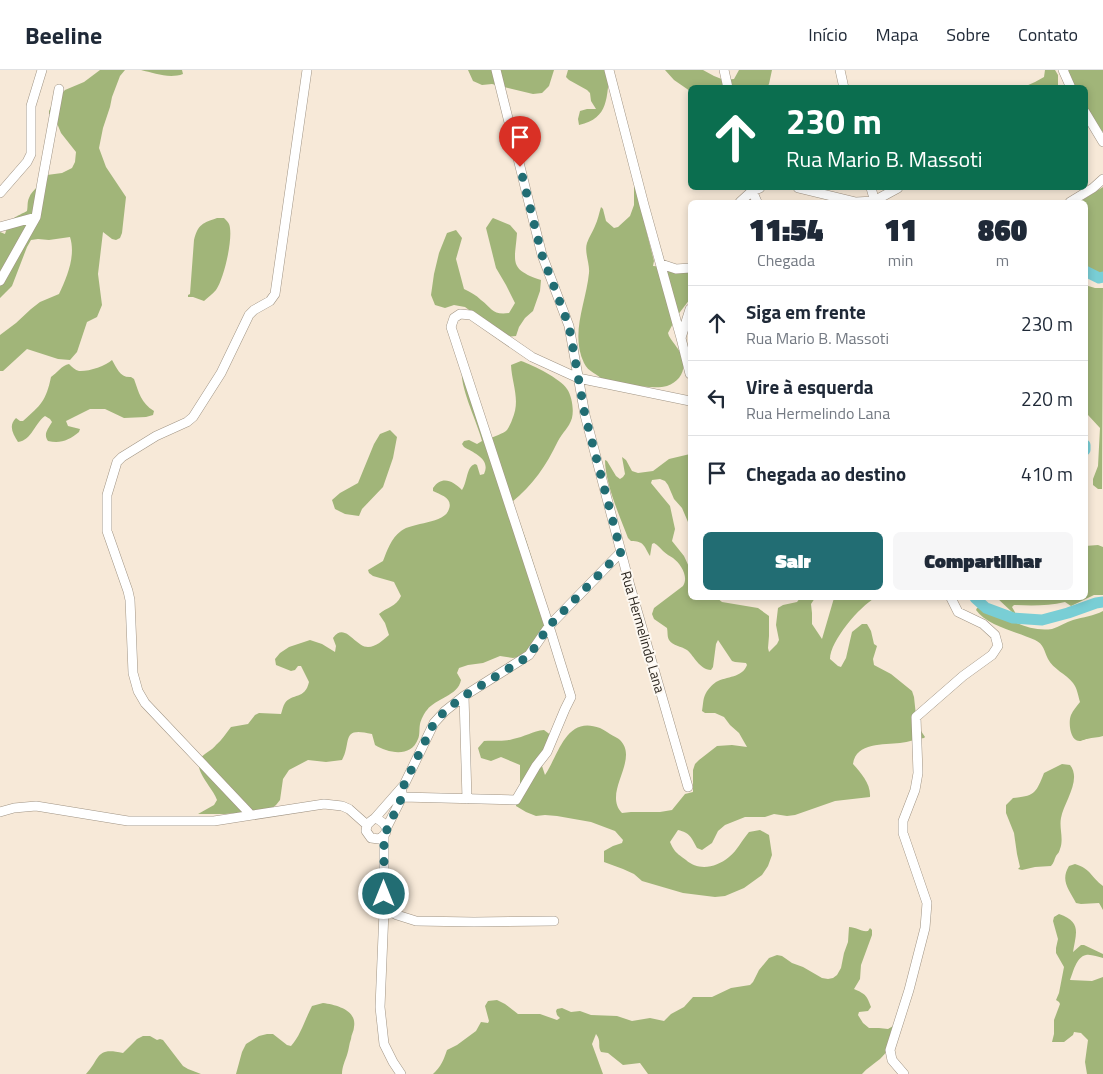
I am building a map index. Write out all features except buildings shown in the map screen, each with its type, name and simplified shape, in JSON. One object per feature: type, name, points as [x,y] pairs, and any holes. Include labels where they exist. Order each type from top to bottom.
[{"type":"street","points":[[0,193],[27,162],[31,154],[31,110],[42,70]]},
{"type":"street","points":[[251,815],[145,703],[138,691],[133,673],[130,600],[107,530],[107,495],[117,462],[122,457],[156,436],[187,422],[193,417],[221,373],[249,316],[254,310],[270,301],[275,294],[307,70]]},
{"type":"street","name":"Rua Hermelindo Lana","points":[[496,70],[542,255],[569,326],[585,415],[630,586],[688,787]]},
{"type":"street","points":[[609,70],[688,366]]},
{"type":"street","points":[[724,70],[727,85]]},
{"type":"street","points":[[840,70],[843,85]]},
{"type":"street","points":[[1063,70],[1070,85]]},
{"type":"street","points":[[0,281],[36,217],[59,89]]},
{"type":"street","points":[[1088,117],[1103,142]]},
{"type":"street","points":[[1073,200],[1093,188],[1103,179]]},
{"type":"street","points":[[742,200],[754,190]]},
{"type":"street","points":[[806,190],[848,200]]},
{"type":"street","points":[[878,200],[895,190]]},
{"type":"street","points":[[0,226],[36,217]]},
{"type":"street","points":[[661,264],[676,269],[688,268]]},
{"type":"street","points":[[402,797],[516,800],[536,766],[547,752],[571,697],[451,327],[452,322],[460,314],[471,315],[532,357],[578,378],[688,401]]},
{"type":"street","points":[[681,338],[688,315]]},
{"type":"street","points":[[384,865],[373,839],[370,838],[366,831],[372,821],[404,785],[434,723],[445,711],[464,696],[529,656],[549,626],[621,552]]},
{"type":"street","points":[[904,1074],[892,1060],[890,1050],[909,990],[925,928],[926,903],[903,833],[903,821],[915,790],[918,773],[916,717],[963,676],[992,655],[998,646],[995,635],[983,624],[958,612],[952,600]]},
{"type":"street","points":[[464,696],[467,799]]},
{"type":"street","points":[[373,839],[379,839],[385,833],[402,797],[404,785]]},
{"type":"street","points":[[0,812],[14,808],[36,806],[128,821],[214,821],[324,804],[342,806],[354,814],[372,821],[384,823],[384,908],[380,1007],[384,1044],[401,1074]]},
{"type":"street","points":[[384,908],[397,915],[416,921],[554,920]]},
{"type":"green space","points":[[100,70],[125,70],[120,76],[112,97],[99,148],[106,167],[126,197],[120,238],[112,239],[103,232],[98,274],[102,305],[97,317],[87,322],[77,352],[70,360],[58,359],[27,349],[3,371],[0,371],[0,335],[40,302],[59,294],[68,274],[72,244],[70,237],[31,240],[12,286],[0,298],[0,232],[5,234],[13,219],[27,211],[30,195],[47,175],[62,173],[72,168],[76,152],[61,133],[54,116],[49,114],[49,111],[54,101],[65,90],[84,82]]},
{"type":"green space","points":[[141,70],[182,70],[183,74],[167,76]]},
{"type":"green space","points":[[468,70],[554,70],[549,86],[542,93],[533,94],[492,84],[482,85],[473,81]]},
{"type":"green space","points":[[568,70],[610,70],[605,105],[596,117],[589,122],[579,125],[580,111],[596,109],[591,101],[590,93],[566,77]]},
{"type":"green space","points":[[665,70],[703,70],[724,80],[734,79],[739,70],[772,70],[768,85],[688,85],[688,90],[674,80]]},
{"type":"green space","points":[[1045,70],[1055,70],[1058,75],[1058,85],[1028,85],[1035,82],[1044,77]]},
{"type":"green space","points":[[1069,70],[1103,70],[1103,132],[1088,118],[1088,85],[1069,85]]},
{"type":"green space","points":[[634,182],[654,261],[653,266],[688,269],[688,302],[677,316],[668,333],[682,356],[683,368],[681,376],[675,382],[661,387],[645,387],[604,381],[584,363],[578,341],[580,318],[589,273],[587,243],[596,224],[601,207],[606,221],[614,228],[618,227],[630,216],[634,205]]},
{"type":"green space","points":[[1103,187],[1103,273],[1088,273],[1088,200],[1082,200]]},
{"type":"green space","points":[[224,218],[229,224],[230,230],[229,247],[222,277],[216,290],[204,301],[188,297],[190,294],[194,240],[197,231],[199,227],[208,221]]},
{"type":"green space","points":[[493,218],[510,225],[517,233],[515,258],[518,268],[530,276],[541,280],[540,291],[533,311],[525,318],[516,336],[506,337],[465,307],[454,305],[445,308],[435,305],[431,295],[439,253],[447,233],[456,230],[462,238],[456,259],[464,289],[496,312],[509,313],[515,303],[496,268],[486,228]]},
{"type":"green space","points":[[1088,286],[1103,288],[1102,489],[1098,489],[1093,485],[1093,479],[1098,466],[1100,428],[1088,415]]},
{"type":"green space","points":[[112,360],[121,374],[134,379],[143,401],[154,411],[153,415],[124,418],[105,409],[90,409],[66,421],[68,426],[80,429],[79,432],[61,442],[48,441],[46,436],[52,422],[45,416],[27,438],[18,442],[12,430],[12,424],[16,418],[23,421],[38,406],[45,397],[51,377],[60,369],[69,364],[78,371],[87,371]]},
{"type":"green space","points":[[521,361],[546,373],[564,385],[570,395],[573,407],[571,422],[544,467],[533,482],[512,502],[547,607],[548,618],[537,639],[529,650],[519,657],[500,656],[483,663],[459,668],[457,673],[461,680],[456,690],[436,702],[426,711],[420,724],[418,739],[410,749],[392,752],[375,745],[372,734],[355,732],[349,737],[342,760],[326,762],[308,760],[289,770],[283,779],[280,800],[271,809],[225,814],[198,814],[214,805],[217,800],[199,767],[202,756],[218,743],[231,727],[248,724],[259,713],[281,714],[284,704],[288,700],[301,694],[307,688],[309,682],[301,666],[291,671],[276,665],[275,659],[280,653],[289,647],[310,640],[322,644],[335,652],[336,646],[333,638],[342,632],[363,646],[368,647],[377,645],[389,635],[385,623],[379,614],[394,605],[401,596],[394,582],[373,576],[368,570],[383,561],[392,541],[401,531],[441,518],[446,514],[450,505],[449,502],[446,497],[433,491],[436,484],[448,481],[462,490],[472,466],[477,465],[480,475],[484,474],[486,469],[483,460],[462,444],[464,441],[469,440],[477,444],[482,441],[463,385],[462,368],[489,439],[507,430],[515,413],[516,399],[511,365]]},
{"type":"green space","points":[[390,430],[397,437],[393,458],[383,487],[362,509],[359,516],[345,514],[335,509],[332,500],[358,483],[380,434]]},
{"type":"green space","points":[[688,454],[688,522],[682,508],[674,499],[665,481],[660,479],[652,480],[651,483],[670,506],[675,529],[672,541],[684,556],[688,565],[688,600],[720,600],[758,608],[769,616],[769,652],[779,640],[776,625],[778,608],[783,605],[798,600],[814,600],[811,604],[812,624],[822,639],[833,600],[872,600],[854,616],[840,634],[831,652],[830,659],[841,667],[846,658],[852,632],[862,624],[867,624],[874,644],[877,646],[873,659],[874,665],[891,674],[912,691],[917,725],[925,737],[903,743],[872,746],[859,752],[853,764],[867,783],[870,797],[835,801],[795,815],[774,814],[765,817],[745,817],[725,825],[718,831],[712,843],[702,850],[697,848],[688,834],[678,830],[670,842],[673,848],[691,863],[701,867],[713,866],[724,861],[735,852],[749,832],[760,830],[769,835],[772,855],[762,875],[744,888],[725,896],[715,897],[683,893],[642,881],[634,874],[604,862],[604,851],[622,843],[623,840],[615,831],[591,822],[557,816],[536,816],[516,806],[516,796],[520,786],[520,765],[501,757],[491,761],[481,758],[478,748],[484,741],[510,740],[544,730],[552,736],[542,766],[545,775],[560,747],[571,732],[579,727],[588,725],[600,728],[619,739],[625,748],[626,757],[616,796],[617,805],[622,813],[672,810],[685,794],[693,792],[693,770],[699,760],[717,746],[747,747],[739,733],[724,717],[702,711],[707,691],[716,682],[742,672],[747,665],[746,663],[732,661],[718,640],[713,667],[711,670],[707,669],[700,665],[687,650],[673,644],[669,640],[667,628],[654,619],[652,614],[654,608],[683,586],[685,575],[676,561],[654,543],[652,544],[650,556],[641,543],[631,541],[628,538],[607,479],[605,460],[620,479],[625,474],[622,457],[626,460],[632,471],[638,473],[653,471],[669,459]]},
{"type":"green space","points":[[1098,545],[1103,547],[1103,595],[1094,595],[1088,598],[1088,546]]},
{"type":"green space","points":[[999,600],[1084,600],[1071,606],[1065,602],[1040,605],[1014,605],[1012,607],[1016,614]]},
{"type":"green space","points":[[982,607],[1016,623],[1043,630],[1052,629],[1070,621],[1103,611],[1103,736],[1080,741],[1074,738],[1070,727],[1070,718],[1080,702],[1073,683],[1050,663],[1040,644],[1035,640],[987,620],[976,610]]},
{"type":"green space","points":[[1062,764],[1070,765],[1074,777],[1061,818],[1062,841],[1059,851],[1051,866],[1018,869],[1020,867],[1014,833],[1006,813],[1006,805],[1013,798],[1026,796],[1034,792],[1044,773]]},
{"type":"green space","points":[[1075,864],[1088,871],[1103,886],[1103,910],[1099,903],[1076,903],[1065,881],[1066,871],[1069,866]]},
{"type":"green space","points":[[1059,914],[1071,921],[1076,929],[1073,952],[1081,945],[1084,945],[1103,954],[1103,958],[1090,955],[1083,956],[1075,966],[1070,980],[1092,981],[1103,977],[1103,1074],[1087,1074],[1085,1062],[1088,1040],[1081,1033],[1074,1032],[1064,1042],[1052,1042],[1054,1020],[1060,1004],[1056,1000],[1064,967],[1056,953],[1058,939],[1053,921],[1054,917]]},
{"type":"green space","points":[[849,927],[865,931],[868,931],[870,928],[872,930],[861,965],[860,979],[854,989],[866,996],[871,1007],[868,1011],[859,1012],[858,1015],[869,1028],[888,1029],[893,1026],[899,1012],[888,1049],[880,1059],[862,1074],[648,1074],[640,1063],[623,1065],[608,1053],[601,1052],[599,1039],[596,1034],[592,1044],[603,1074],[433,1074],[440,1066],[447,1050],[476,1031],[481,1022],[488,1023],[485,1006],[488,1001],[497,1000],[518,1014],[540,1014],[557,1020],[560,1018],[556,1011],[562,1008],[571,1012],[580,1011],[591,1015],[617,1016],[632,1021],[650,1018],[664,1021],[671,1014],[684,1007],[693,997],[712,997],[731,988],[750,985],[769,958],[777,955],[822,978],[833,978],[841,968],[848,942]]},
{"type":"green space","points":[[323,1003],[345,1009],[354,1021],[354,1030],[342,1074],[236,1074],[246,1044],[259,1036],[273,1034],[291,1046],[312,1006]]},
{"type":"green space","points":[[143,1036],[163,1040],[183,1066],[201,1074],[86,1074],[103,1053],[123,1053],[137,1039]]},
{"type":"waterway","points":[[1088,272],[1099,278],[1103,277]]},
{"type":"waterway","points":[[977,600],[986,608],[1013,618],[1042,620],[1103,602]]},
{"type":"route","points":[[384,894],[384,836],[386,829],[402,797],[404,785],[434,723],[445,711],[464,696],[529,656],[549,626],[621,552],[585,415],[569,326],[542,255],[520,167]]}]
